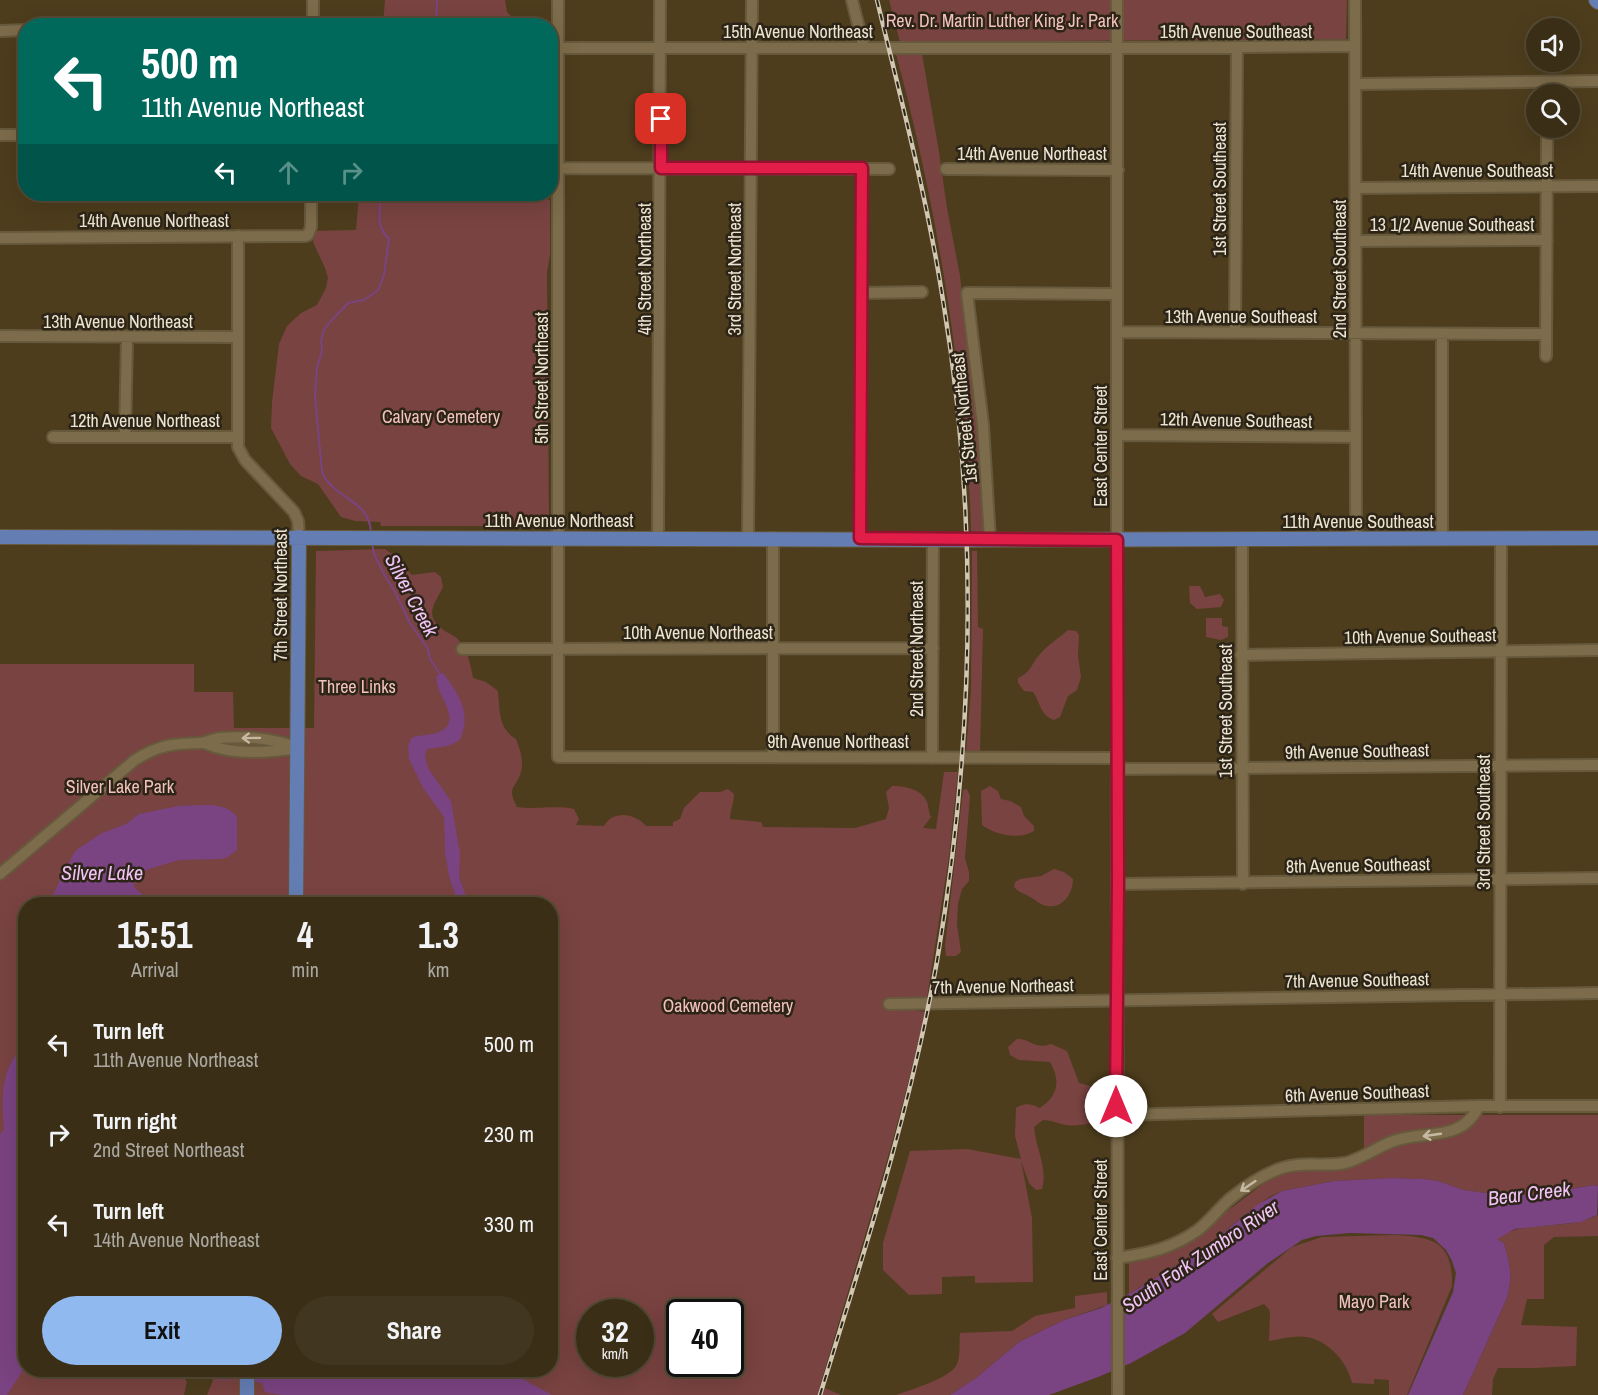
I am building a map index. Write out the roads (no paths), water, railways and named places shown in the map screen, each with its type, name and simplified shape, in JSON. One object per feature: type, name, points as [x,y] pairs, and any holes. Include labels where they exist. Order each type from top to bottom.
[{"type":"main road","name":"11th Avenue Northeast","points":[[0,537],[1117,540]]},
{"type":"main road","name":"7th Street Northeast","points":[[296,897],[299,537]]},
{"type":"main road","name":"11th Avenue Southeast","points":[[1117,540],[1598,538]]},
{"type":"street","points":[[313,0],[313,18]]},
{"type":"street","name":"5th Street Northeast","points":[[556,18],[558,0]]},
{"type":"street","name":"4th Street Northeast","points":[[658,538],[660,0]]},
{"type":"street","name":"3rd Street Northeast","points":[[748,538],[752,0]]},
{"type":"street","points":[[852,0],[864,48]]},
{"type":"street","name":"East Center Street","points":[[1117,0],[1118,1395]]},
{"type":"street","name":"2nd Street Southeast","points":[[1355,0],[1356,538]]},
{"type":"street","points":[[0,31],[18,30]]},
{"type":"street","name":"15th Avenue Southeast","points":[[1117,48],[1355,46]]},
{"type":"street","name":"1st Street Southeast","points":[[1235,332],[1237,47]]},
{"type":"street","name":"15th Avenue Northeast","points":[[558,48],[1117,48]]},
{"type":"street","points":[[1356,84],[1598,81]]},
{"type":"street","points":[[0,135],[18,135]]},
{"type":"street","points":[[1546,356],[1547,138]]},
{"type":"street","points":[[558,168],[889,169]]},
{"type":"street","points":[[860,538],[862,168]]},
{"type":"street","name":"14th Avenue Northeast","points":[[946,169],[1118,170]]},
{"type":"street","name":"14th Avenue Southeast","points":[[1356,188],[1598,186]]},
{"type":"street","name":"14th Avenue Northeast","points":[[0,238],[308,235],[311,227],[311,201]]},
{"type":"street","name":"5th Street Northeast","points":[[557,201],[558,757]]},
{"type":"street","name":"7th Street Northeast","points":[[238,236],[236,337],[238,447],[245,460],[294,512],[298,521],[299,537]]},
{"type":"street","name":"13 1/2 Avenue Southeast","points":[[1357,241],[1547,240]]},
{"type":"street","points":[[861,292],[922,292]]},
{"type":"street","name":"1st Street Northeast","points":[[990,540],[983,425],[968,293],[1117,294]]},
{"type":"street","name":"13th Avenue Southeast","points":[[1117,332],[1546,334]]},
{"type":"street","points":[[1442,335],[1442,539]]},
{"type":"street","name":"13th Avenue Northeast","points":[[0,336],[236,337]]},
{"type":"street","points":[[125,437],[127,338]]},
{"type":"street","name":"12th Avenue Southeast","points":[[1117,435],[1355,437]]},
{"type":"street","name":"12th Avenue Northeast","points":[[53,437],[237,437]]},
{"type":"street","points":[[773,538],[773,758]]},
{"type":"street","name":"3rd Street Southeast","points":[[1500,538],[1500,1107]]},
{"type":"street","name":"2nd Street Northeast","points":[[932,759],[933,539]]},
{"type":"street","name":"1st Street Southeast","points":[[1242,539],[1243,884]]},
{"type":"street","name":"10th Avenue Northeast","points":[[462,649],[933,648]]},
{"type":"street","name":"10th Avenue Southeast","points":[[1241,655],[1598,650]]},
{"type":"street","points":[[0,874],[144,754],[166,744],[204,743],[215,748],[233,750],[280,751],[297,748]]},
{"type":"street","name":"9th Avenue Northeast","points":[[558,757],[932,759],[1117,764]]},
{"type":"street","name":"9th Avenue Southeast","points":[[1117,764],[1242,769],[1598,765]]},
{"type":"street","name":"8th Avenue Southeast","points":[[1118,884],[1598,878]]},
{"type":"street","name":"7th Avenue Southeast","points":[[1117,1000],[1598,993]]},
{"type":"street","name":"7th Avenue Northeast","points":[[889,1004],[1117,1000]]},
{"type":"street","points":[[1117,1258],[1152,1253],[1182,1241],[1200,1228],[1231,1198],[1267,1174],[1283,1167],[1347,1162],[1392,1141],[1440,1135],[1471,1120],[1479,1106]]},
{"type":"street","name":"6th Avenue Southeast","points":[[1116,1115],[1479,1106],[1598,1106]]},
{"type":"water","points":[[443,673],[459,697],[464,714],[465,722],[459,741],[448,746],[427,749],[425,756],[428,768],[451,801],[460,854],[459,877],[466,897],[456,897],[449,876],[445,852],[444,817],[423,788],[409,759],[408,747],[411,738],[436,733],[449,723],[449,712],[438,688],[436,676]]},
{"type":"water","name":"Silver Lake","points":[[210,805],[225,808],[237,817],[237,850],[226,858],[179,860],[146,870],[134,879],[134,887],[145,897],[52,897],[74,853],[79,848],[102,833],[126,824],[139,814],[178,806]]},
{"type":"water","points":[[18,1053],[19,1377],[7,1395],[0,1395],[0,1134],[4,1130],[5,1081]]},
{"type":"water","name":"South Fork Zumbro River","points":[[1391,1178],[1438,1181],[1464,1190],[1509,1196],[1598,1186],[1597,1215],[1581,1222],[1515,1229],[1497,1239],[1504,1243],[1508,1258],[1509,1290],[1463,1395],[1408,1395],[1453,1292],[1456,1273],[1446,1250],[1433,1238],[1421,1235],[1350,1233],[1316,1236],[1302,1240],[1268,1263],[1185,1333],[1131,1363],[1098,1377],[1049,1395],[950,1395],[976,1378],[1019,1342],[1064,1320],[1101,1308],[1136,1290],[1206,1247],[1257,1205],[1282,1191],[1334,1181]]},
{"type":"water","points":[[209,1377],[519,1377],[552,1395],[281,1395],[265,1392],[262,1383],[236,1379]]},
{"type":"waterway","name":"Silver Creek","points":[[436,18],[437,0]]},
{"type":"waterway","name":"Silver Creek","points":[[371,533],[364,513],[334,488],[322,472],[315,396],[317,368],[322,351],[321,340],[324,330],[348,303],[364,300],[378,290],[384,275],[389,239],[381,228],[381,201]]},
{"type":"waterway","name":"Silver Creek","points":[[372,542],[374,554],[385,576],[440,674]]},
{"type":"railway","points":[[820,1395],[885,1180],[926,1016],[949,879],[959,796],[965,714],[967,547],[955,382],[929,224],[877,0]]},
{"type":"park label","name":"Rev. Dr. Martin Luther King Jr. Park","points":[[1002,20]]},
{"type":"park label","name":"Calvary Cemetery","points":[[441,416]]},
{"type":"park label","name":"Three Links","points":[[357,686]]},
{"type":"park label","name":"Silver Lake Park","points":[[120,786]]},
{"type":"park label","name":"Oakwood Cemetery","points":[[728,1005]]},
{"type":"park label","name":"Mayo Park","points":[[1374,1301]]},
{"type":"water label","name":"Bear Creek","points":[[1529,1193]]}]
